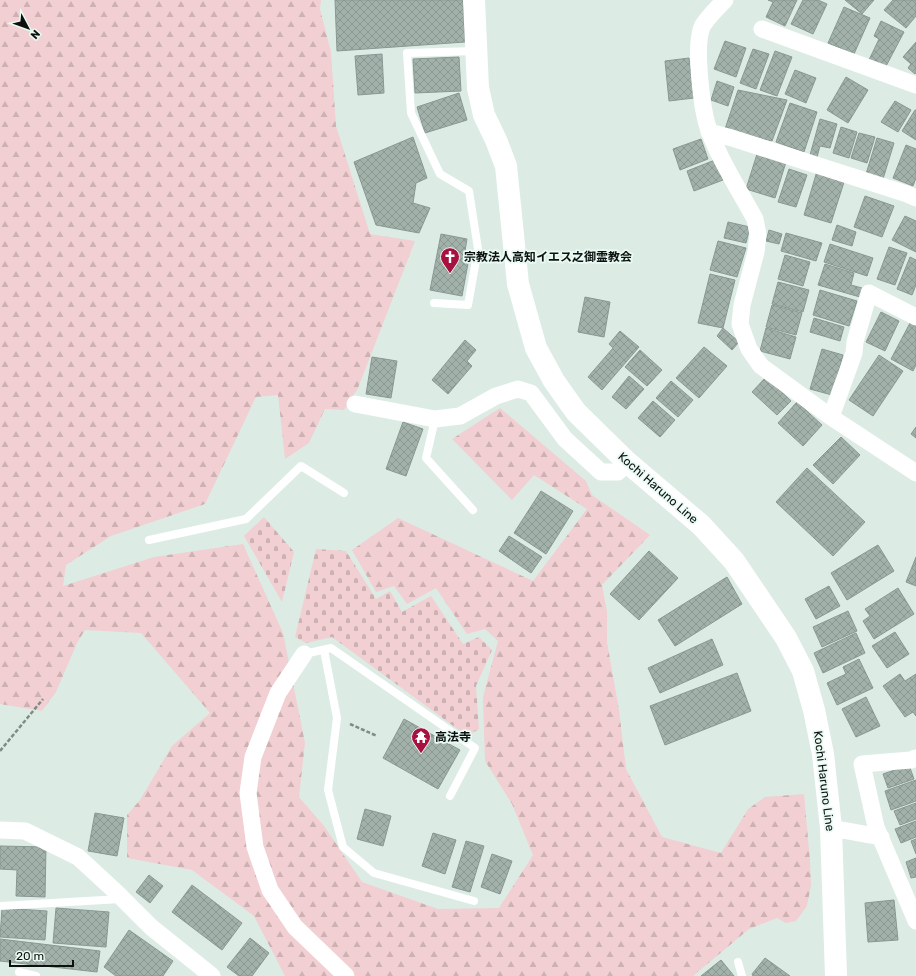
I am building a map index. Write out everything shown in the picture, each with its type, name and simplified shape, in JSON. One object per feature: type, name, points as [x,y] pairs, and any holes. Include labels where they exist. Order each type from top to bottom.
[{"type":"main road","name":"Kochi Haruno Line","points":[[474,0],[478,88],[484,115],[506,166],[518,284],[536,348],[554,381],[576,412],[628,462],[701,525],[734,561],[786,638],[803,671],[814,710],[823,754],[831,828],[836,976]]},
{"type":"street","points":[[725,0],[703,26],[699,40],[702,102],[709,132],[755,219],[758,235],[756,252],[742,305],[740,324],[749,349],[761,366],[831,417],[916,473]]},
{"type":"street","points":[[762,29],[916,86]]},
{"type":"street","points":[[709,132],[900,191],[916,198]]},
{"type":"street","points":[[831,417],[854,353],[855,342],[869,293],[916,317]]},
{"type":"street","points":[[355,404],[434,419],[460,416],[496,396],[518,389],[531,393],[565,439],[602,472],[618,472],[628,462]]},
{"type":"street","points":[[304,654],[278,693],[253,757],[248,793],[255,847],[270,890],[295,927],[346,976]]},
{"type":"street","points":[[916,758],[911,760],[862,764],[876,827],[916,921]]},
{"type":"street","points":[[831,828],[881,837]]},
{"type":"street","points":[[0,830],[25,831],[78,857],[151,927],[212,976]]},
{"type":"lane","points":[[434,303],[468,305],[478,249],[469,191],[440,174],[411,113],[407,53],[476,51]]},
{"type":"lane","points":[[434,419],[426,458],[473,510]]},
{"type":"lane","points":[[149,540],[246,519],[301,466],[344,493]]},
{"type":"lane","points":[[304,654],[331,648],[475,748],[450,796]]},
{"type":"lane","points":[[324,650],[337,718],[328,790],[342,847],[374,873],[474,901]]},
{"type":"lane","points":[[0,906],[122,898]]},
{"type":"lane","points":[[738,962],[742,976]]},
{"type":"lane","points":[[19,972],[36,976]]},
{"type":"path","points":[[0,751],[43,699]]},
{"type":"path","points":[[337,718],[377,736]]},
{"type":"green space","points":[[0,0],[321,0],[320,9],[331,52],[336,126],[370,234],[415,241],[358,388],[344,410],[325,409],[309,443],[285,459],[278,395],[256,397],[205,504],[111,536],[66,565],[63,586],[154,557],[243,544],[283,633],[305,743],[299,797],[324,826],[362,882],[438,909],[499,908],[533,855],[512,804],[485,761],[483,697],[498,641],[485,629],[467,634],[436,588],[407,604],[394,586],[376,592],[352,550],[398,518],[533,581],[587,509],[534,475],[512,500],[452,439],[500,408],[586,481],[592,495],[650,535],[602,585],[607,612],[607,642],[619,710],[626,769],[662,837],[721,853],[748,809],[765,797],[804,794],[811,885],[807,906],[796,921],[786,923],[777,918],[749,929],[693,976],[285,976],[254,916],[192,870],[127,858],[127,815],[140,800],[172,746],[210,713],[141,633],[85,630],[77,643],[56,692],[42,711],[0,704]]},
{"type":"green space","points":[[264,517],[294,552],[282,602],[244,536]]},
{"type":"green space","points":[[316,549],[346,551],[376,599],[390,591],[402,612],[431,596],[463,644],[479,637],[492,650],[476,686],[479,729],[467,736],[332,637],[306,643],[295,637]]},
{"type":"building","points":[[335,0],[463,0],[465,42],[337,51]]},
{"type":"building","points":[[768,0],[797,0],[785,26],[766,17],[773,2]]},
{"type":"building","points":[[803,0],[818,0],[827,4],[813,34],[791,24]]},
{"type":"building","points":[[845,0],[874,0],[862,14]]},
{"type":"building","points":[[893,0],[916,0],[916,16],[906,28],[884,10]]},
{"type":"building","points":[[844,7],[870,18],[854,54],[828,43]]},
{"type":"building","points":[[881,21],[904,32],[884,70],[868,62],[879,39],[874,36]]},
{"type":"building","points":[[725,41],[746,48],[736,77],[714,69]]},
{"type":"building","points":[[916,42],[915,74],[908,68],[911,64],[903,57]]},
{"type":"building","points":[[753,49],[769,54],[756,89],[740,83]]},
{"type":"building","points":[[775,51],[792,57],[777,96],[760,90]]},
{"type":"building","points":[[382,54],[384,93],[358,95],[355,56]]},
{"type":"building","points":[[459,57],[461,91],[415,93],[413,59]]},
{"type":"building","points":[[689,58],[694,98],[669,101],[665,61]]},
{"type":"building","points":[[795,70],[816,78],[806,103],[785,94]]},
{"type":"building","points":[[846,77],[868,90],[848,123],[827,110]]},
{"type":"building","points":[[717,81],[734,87],[728,106],[711,100]]},
{"type":"building","points":[[738,90],[787,100],[772,141],[725,129]]},
{"type":"building","points":[[459,93],[467,120],[425,133],[417,107]]},
{"type":"building","points":[[895,101],[911,110],[898,132],[881,122]]},
{"type":"building","points":[[790,103],[817,112],[804,152],[776,142]]},
{"type":"building","points":[[916,110],[916,140],[902,131]]},
{"type":"building","points":[[820,119],[837,124],[830,148],[820,146],[817,157],[810,155]]},
{"type":"building","points":[[841,127],[857,132],[849,158],[833,153]]},
{"type":"building","points":[[859,133],[875,137],[867,163],[851,158]]},
{"type":"building","points":[[413,137],[427,178],[416,183],[413,203],[430,208],[419,233],[376,225],[354,162]]},
{"type":"building","points":[[877,138],[894,143],[883,179],[866,174]]},
{"type":"building","points":[[701,139],[708,159],[680,170],[673,149]]},
{"type":"building","points":[[906,145],[916,149],[916,178],[913,186],[893,178]]},
{"type":"building","points":[[757,154],[786,162],[775,198],[746,189]]},
{"type":"building","points":[[715,160],[723,180],[694,191],[687,171]]},
{"type":"building","points":[[789,169],[807,175],[796,207],[778,202]]},
{"type":"building","points":[[817,171],[845,179],[831,223],[804,215]]},
{"type":"building","points":[[865,196],[894,206],[882,237],[854,227]]},
{"type":"building","points":[[905,216],[916,221],[916,252],[892,240]]},
{"type":"building","points":[[728,222],[750,227],[746,243],[724,238]]},
{"type":"building","points":[[837,225],[856,232],[852,246],[832,240]]},
{"type":"building","points":[[769,230],[782,234],[779,244],[766,241]]},
{"type":"building","points":[[786,233],[822,243],[816,261],[781,251]]},
{"type":"building","name":"宗教法人高知イエス之御霊教会","points":[[441,234],[467,239],[464,257],[469,258],[462,296],[430,290]]},
{"type":"building","points":[[718,241],[746,248],[737,277],[710,270]]},
{"type":"building","points":[[830,244],[873,258],[867,276],[824,262]]},
{"type":"building","points":[[889,247],[907,253],[895,285],[877,279]]},
{"type":"building","points":[[785,255],[810,262],[803,286],[778,279]]},
{"type":"building","points":[[910,257],[916,260],[916,285],[912,295],[897,289]]},
{"type":"building","points":[[825,264],[854,273],[851,285],[862,288],[860,297],[818,285]]},
{"type":"building","points":[[710,274],[735,280],[723,328],[698,323]]},
{"type":"building","points":[[778,282],[809,290],[803,312],[772,304]]},
{"type":"building","points":[[820,290],[857,301],[849,326],[813,315]]},
{"type":"building","points":[[585,297],[610,302],[604,337],[578,332]]},
{"type":"building","points":[[772,305],[802,313],[796,335],[766,327]]},
{"type":"building","points":[[881,312],[899,321],[885,351],[866,342]]},
{"type":"building","points":[[814,318],[844,327],[840,341],[810,332]]},
{"type":"building","points":[[910,323],[916,326],[916,365],[913,371],[891,359]]},
{"type":"building","points":[[723,328],[739,342],[732,350],[717,336]]},
{"type":"building","points":[[766,328],[796,337],[790,359],[760,351]]},
{"type":"building","points":[[620,331],[639,347],[602,390],[588,377],[613,348],[609,344]]},
{"type":"building","points":[[465,340],[476,350],[467,361],[472,366],[448,394],[432,380]]},
{"type":"building","points":[[704,347],[727,366],[699,398],[676,378]]},
{"type":"building","points":[[822,349],[843,355],[832,395],[810,389]]},
{"type":"building","points":[[640,350],[662,370],[647,386],[625,367]]},
{"type":"building","points":[[879,355],[903,371],[873,416],[849,400]]},
{"type":"building","points":[[372,357],[397,361],[391,398],[366,394]]},
{"type":"building","points":[[629,376],[644,389],[626,409],[612,397]]},
{"type":"building","points":[[766,377],[791,401],[777,415],[752,392]]},
{"type":"building","points":[[671,381],[693,400],[678,417],[656,398]]},
{"type":"building","points":[[653,401],[675,420],[660,437],[638,418]]},
{"type":"building","points":[[797,402],[822,425],[803,446],[778,423]]},
{"type":"building","points":[[403,422],[423,429],[406,476],[386,469]]},
{"type":"building","points":[[916,427],[916,438],[911,434]]},
{"type":"building","points":[[841,437],[860,455],[833,484],[813,465]]},
{"type":"building","points":[[807,468],[865,522],[833,556],[776,502]]},
{"type":"building","points":[[541,491],[573,511],[546,554],[514,533]]},
{"type":"building","points":[[509,536],[542,557],[531,573],[499,551]]},
{"type":"building","points":[[878,545],[894,571],[847,600],[831,573]]},
{"type":"building","points":[[649,551],[678,578],[639,620],[610,594]]},
{"type":"building","points":[[916,557],[916,586],[906,582]]},
{"type":"building","points":[[727,577],[742,604],[675,646],[658,620]]},
{"type":"building","points":[[829,586],[840,606],[816,619],[805,599]]},
{"type":"building","points":[[898,588],[914,614],[874,639],[863,621],[870,616],[865,609]]},
{"type":"building","points":[[848,611],[857,631],[822,647],[813,627]]},
{"type":"building","points":[[895,632],[909,654],[887,668],[872,646]]},
{"type":"building","points":[[856,633],[865,653],[823,673],[814,653]]},
{"type":"building","points":[[712,639],[723,665],[660,693],[648,668]]},
{"type":"building","points":[[859,659],[873,688],[837,705],[827,683],[846,674],[843,667]]},
{"type":"building","points":[[737,673],[751,711],[665,745],[650,706]]},
{"type":"building","points":[[900,674],[905,681],[916,674],[916,716],[913,712],[905,717],[883,686]]},
{"type":"building","points":[[866,697],[880,726],[856,737],[842,709]]},
{"type":"building","name":"高法寺","points":[[404,719],[460,750],[438,789],[383,758]]},
{"type":"building","points":[[909,765],[914,779],[888,788],[883,774]]},
{"type":"building","points":[[916,780],[916,801],[891,810],[885,791]]},
{"type":"building","points":[[916,803],[916,819],[900,825],[894,811]]},
{"type":"building","points":[[365,809],[391,816],[383,846],[357,839]]},
{"type":"building","points":[[95,813],[124,818],[117,856],[88,851]]},
{"type":"building","points":[[916,821],[916,837],[901,843],[895,829]]},
{"type":"building","points":[[433,833],[456,840],[445,874],[422,866]]},
{"type":"building","points":[[916,839],[916,854],[911,841]]},
{"type":"building","points":[[466,841],[484,846],[470,892],[452,887]]},
{"type":"building","points":[[0,846],[46,847],[45,897],[16,896],[17,870],[0,869]]},
{"type":"building","points":[[492,854],[512,861],[500,894],[481,887]]},
{"type":"building","points":[[916,858],[916,877],[911,878],[906,862]]},
{"type":"building","points":[[149,875],[163,886],[150,903],[136,892]]},
{"type":"building","points":[[192,885],[242,923],[222,950],[172,912]]},
{"type":"building","points":[[894,900],[898,940],[868,942],[865,903]]},
{"type":"building","points":[[2,908],[47,911],[45,940],[0,937]]},
{"type":"building","points":[[56,908],[109,912],[106,947],[53,943]]},
{"type":"building","points":[[129,930],[173,961],[163,976],[116,976],[104,967]]},
{"type":"building","points":[[250,938],[269,953],[252,976],[239,976],[227,967]]},
{"type":"building","points":[[0,939],[100,951],[97,972],[0,961]]},
{"type":"building","points":[[765,958],[790,976],[753,976],[752,974]]},
{"type":"building","points":[[721,960],[734,976],[701,976]]},
{"type":"place","name":"宗教法人高知イエス之御霊教会","points":[[450,274]]},
{"type":"place","name":"高法寺","points":[[421,754]]}]
